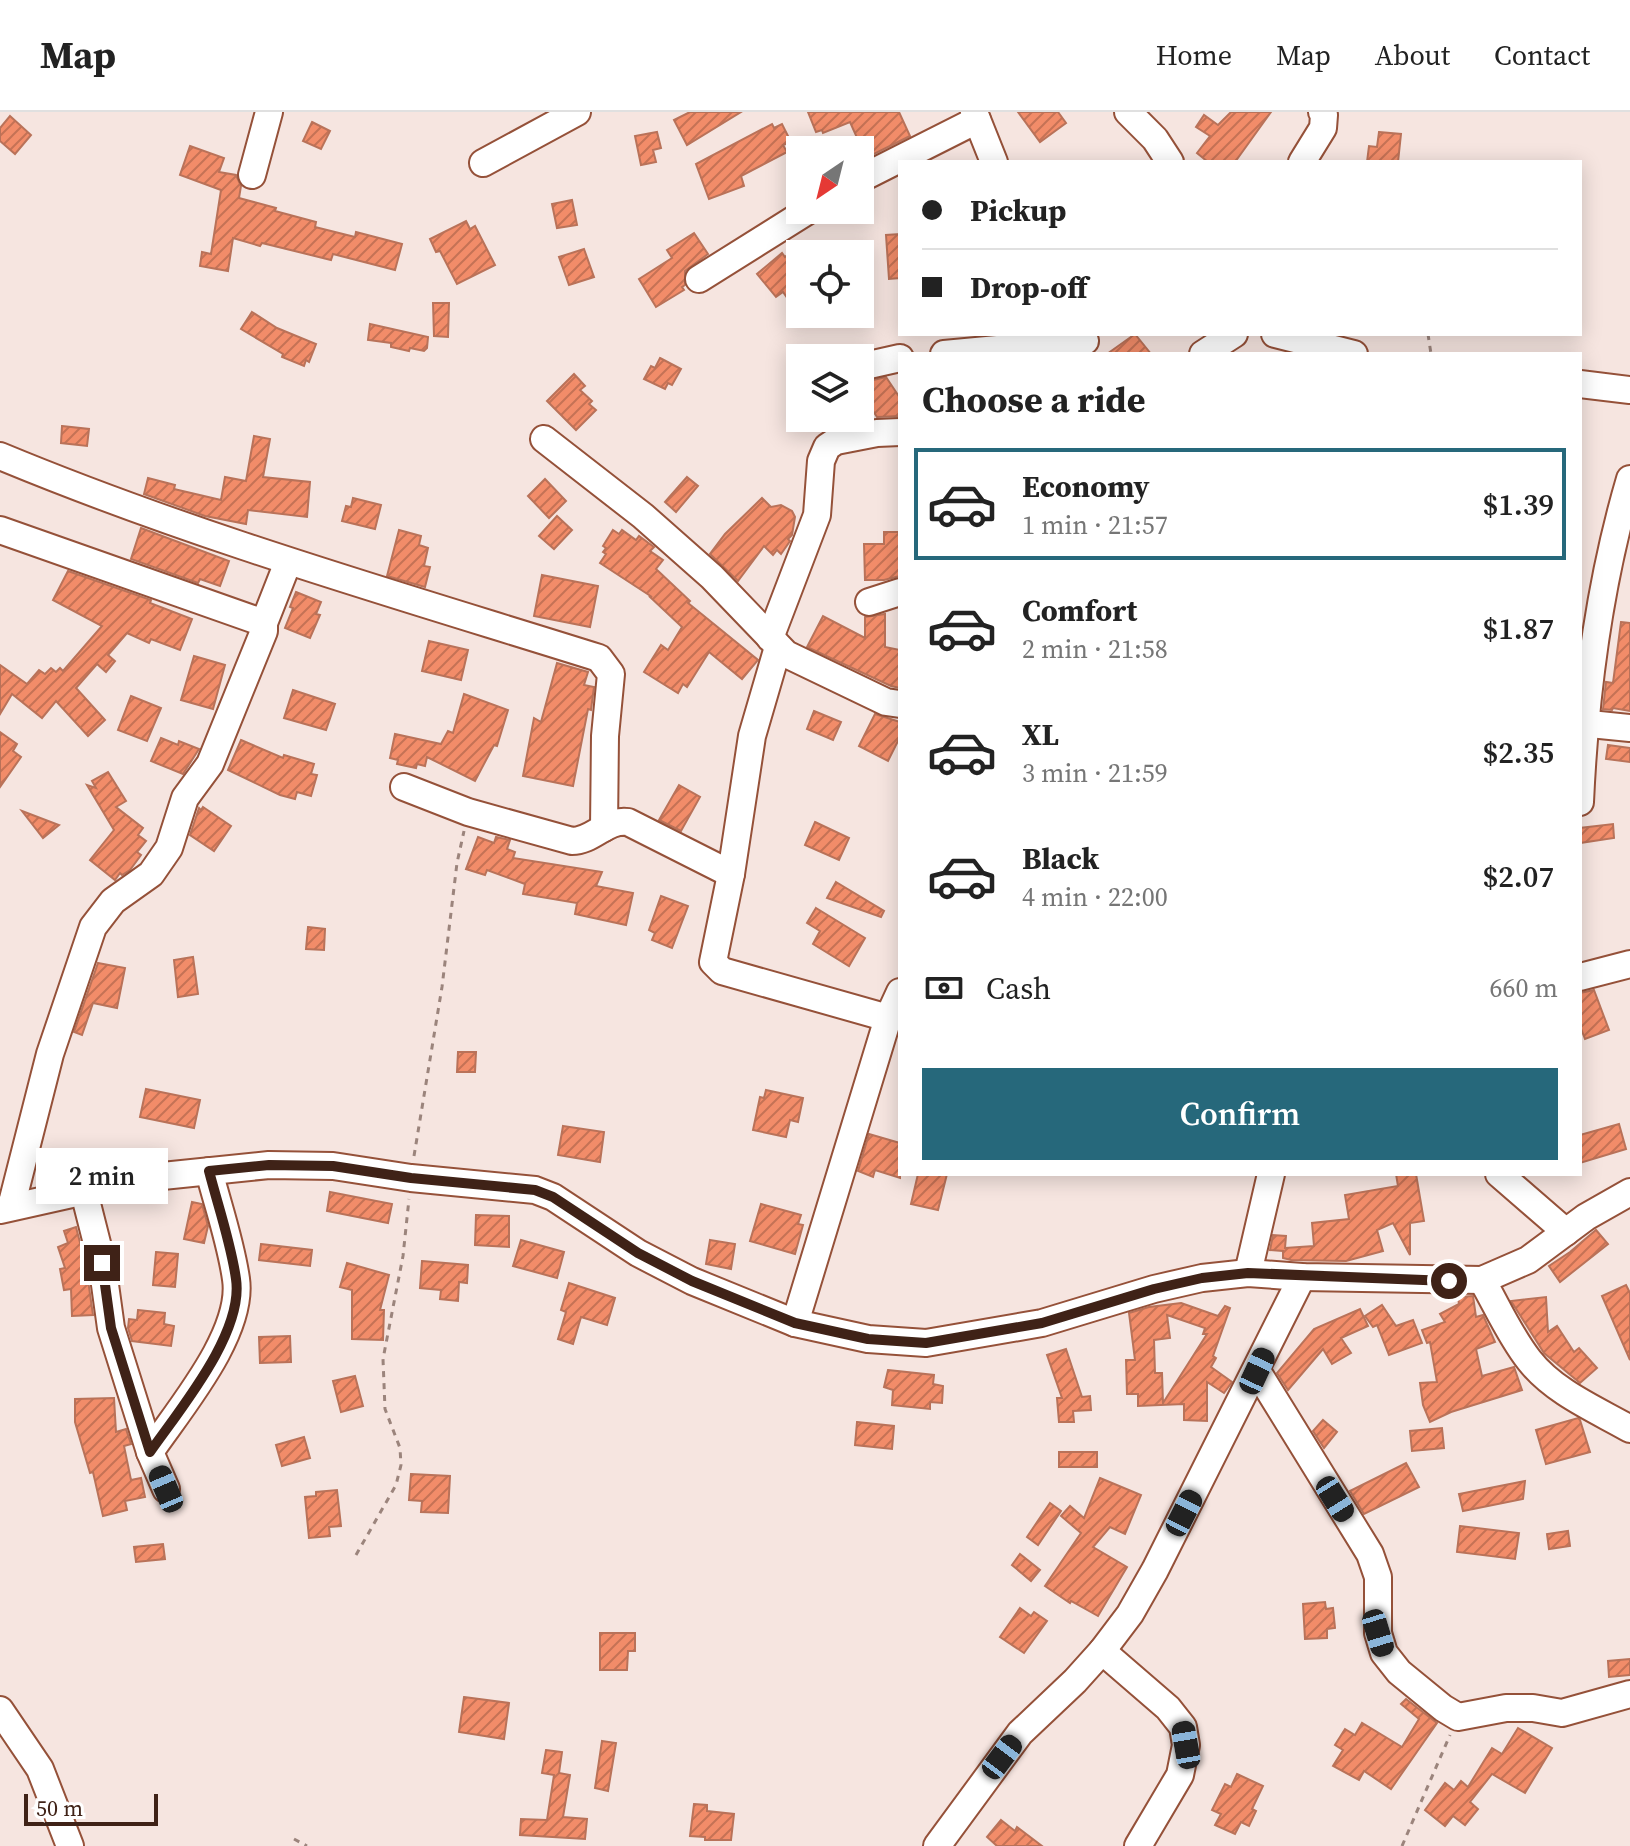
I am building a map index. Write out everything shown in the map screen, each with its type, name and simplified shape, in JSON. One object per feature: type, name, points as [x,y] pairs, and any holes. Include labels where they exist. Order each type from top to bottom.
[{"type":"street","points":[[252,175],[269,112]]},
{"type":"street","points":[[483,163],[577,112]]},
{"type":"street","points":[[1128,112],[1155,139],[1169,160]]},
{"type":"street","points":[[1303,160],[1323,128],[1322,112]]},
{"type":"street","points":[[874,171],[976,116],[993,160]]},
{"type":"street","points":[[699,279],[787,224]]},
{"type":"street","points":[[1206,352],[1231,336]]},
{"type":"street","points":[[1283,336],[1346,352]]},
{"type":"street","points":[[970,352],[1086,343]]},
{"type":"street","points":[[874,364],[898,358]]},
{"type":"street","points":[[1582,384],[1630,390]]},
{"type":"street","points":[[888,1018],[722,971],[713,962],[731,874],[752,736],[774,642],[817,515],[821,461],[827,447],[836,441],[898,432]]},
{"type":"street","points":[[544,439],[643,516],[712,577],[774,642],[802,664],[886,702],[898,704]]},
{"type":"street","points":[[0,456],[95,496],[288,562],[599,658],[611,674],[605,736],[604,828]]},
{"type":"street","points":[[1630,479],[1606,569],[1582,723],[1630,728]]},
{"type":"street","points":[[0,530],[264,623]]},
{"type":"street","points":[[288,562],[264,623],[264,631],[210,764],[185,798],[169,848],[151,874],[113,901],[93,927],[50,1054],[6,1209],[143,1178],[269,1165],[333,1166],[411,1178],[535,1190],[553,1197],[638,1253],[692,1281],[795,1323],[868,1339],[926,1343],[1042,1323],[1154,1289],[1202,1278],[1248,1273],[1482,1280],[1528,1260],[1630,1192]]},
{"type":"street","points":[[869,602],[898,593]]},
{"type":"street","points":[[404,787],[468,812],[572,841],[581,841],[614,822],[628,822],[731,874]]},
{"type":"street","points":[[1582,976],[1630,964]]},
{"type":"street","points":[[795,1323],[888,1018],[898,996]]},
{"type":"street","points":[[150,1452],[220,1349],[233,1316],[237,1281],[209,1171]]},
{"type":"street","points":[[1248,1273],[1271,1176]]},
{"type":"street","points":[[1501,1176],[1566,1232]]},
{"type":"street","points":[[84,1192],[102,1263],[111,1328],[150,1452],[166,1489]]},
{"type":"street","points":[[937,1846],[1020,1733],[1075,1681],[1130,1614],[1257,1371],[1302,1277]]},
{"type":"street","points":[[1482,1280],[1528,1359],[1544,1376],[1562,1391],[1630,1429]]},
{"type":"street","points":[[1257,1371],[1370,1554],[1378,1577],[1378,1633],[1384,1653],[1399,1672],[1458,1717],[1506,1708],[1533,1708],[1562,1713],[1630,1694]]},
{"type":"street","points":[[1102,1651],[1168,1708],[1183,1727],[1186,1745],[1180,1775],[1138,1846]]},
{"type":"street","points":[[0,1710],[40,1769],[70,1846]]},
{"type":"path","points":[[356,1555],[396,1485],[401,1465],[400,1448],[385,1409],[383,1359],[403,1256],[411,1178],[442,987],[457,863],[468,812]]},
{"type":"path","points":[[1402,1846],[1458,1717]]},
{"type":"path","points":[[294,1839],[307,1846]]},
{"type":"building","points":[[690,112],[741,112],[687,145],[674,120]]},
{"type":"building","points":[[808,112],[899,112],[910,136],[874,154],[874,136],[856,136],[850,122],[823,133],[822,130],[816,132]]},
{"type":"building","points":[[1018,112],[1058,112],[1066,123],[1040,142]]},
{"type":"building","points":[[1231,112],[1271,112],[1236,160],[1206,160],[1197,153],[1210,136],[1196,127],[1204,115],[1218,125]]},
{"type":"building","points":[[10,116],[31,135],[15,154],[0,141],[0,128]]},
{"type":"building","points":[[312,122],[330,131],[321,149],[303,141]]},
{"type":"building","points":[[772,124],[774,128],[782,124],[788,136],[783,145],[786,153],[741,176],[744,186],[709,199],[696,164]]},
{"type":"building","points":[[657,132],[661,148],[653,150],[656,162],[641,165],[635,136]]},
{"type":"building","points":[[1379,132],[1401,134],[1398,160],[1367,160],[1369,146],[1377,147]]},
{"type":"building","points":[[190,146],[224,158],[219,172],[236,175],[241,186],[239,198],[316,222],[315,227],[355,237],[356,232],[402,244],[395,270],[333,254],[331,260],[233,238],[228,271],[200,266],[202,252],[211,254],[221,190],[180,175]]},
{"type":"building","points":[[572,200],[577,225],[557,228],[552,204]]},
{"type":"building","points":[[466,221],[470,229],[475,226],[495,265],[457,284],[440,251],[436,252],[430,239]]},
{"type":"building","points":[[694,233],[708,254],[685,271],[684,290],[656,307],[639,279],[672,258],[667,250]]},
{"type":"building","points":[[898,234],[898,278],[889,279],[886,235]]},
{"type":"building","points":[[584,249],[594,277],[569,285],[559,257]]},
{"type":"building","points":[[782,253],[785,257],[786,296],[783,292],[776,297],[757,274]]},
{"type":"building","points":[[433,303],[449,303],[448,337],[434,336]]},
{"type":"building","points":[[252,312],[277,328],[316,344],[309,362],[306,360],[304,366],[282,357],[283,354],[241,329]]},
{"type":"building","points":[[370,324],[428,337],[427,348],[424,351],[410,348],[409,351],[391,347],[391,343],[368,340]]},
{"type":"building","points":[[1137,336],[1149,352],[1110,352]]},
{"type":"building","points":[[660,358],[681,369],[672,385],[668,383],[665,389],[644,379]]},
{"type":"building","points":[[574,374],[585,386],[580,390],[592,401],[589,404],[596,410],[576,430],[547,401]]},
{"type":"building","points":[[886,377],[898,395],[898,416],[877,417],[874,412],[874,380]]},
{"type":"building","points":[[62,426],[89,429],[87,446],[61,443]]},
{"type":"building","points":[[254,436],[270,439],[263,477],[310,482],[307,517],[248,510],[246,524],[205,516],[144,494],[148,478],[175,485],[174,489],[221,500],[225,477],[246,481]]},
{"type":"building","points":[[687,477],[698,486],[676,512],[665,502]]},
{"type":"building","points":[[545,479],[566,501],[549,518],[528,496]]},
{"type":"building","points":[[353,498],[381,505],[375,529],[342,521],[346,506],[351,507]]},
{"type":"building","points":[[762,498],[771,507],[781,505],[792,511],[795,517],[792,535],[781,554],[777,550],[773,555],[764,546],[738,581],[710,554],[725,534]]},
{"type":"building","points":[[557,516],[572,530],[554,549],[539,536]]},
{"type":"building","points":[[141,528],[229,561],[220,586],[200,579],[198,583],[131,559]]},
{"type":"building","points":[[399,530],[421,536],[419,545],[428,548],[424,566],[430,567],[425,587],[387,576]]},
{"type":"building","points":[[613,530],[619,534],[622,530],[636,540],[639,536],[654,547],[650,551],[663,560],[656,569],[690,601],[688,603],[758,660],[742,679],[709,652],[687,687],[683,684],[678,693],[644,672],[661,645],[668,650],[682,627],[649,596],[652,597],[600,563],[606,554],[603,546]]},
{"type":"building","points":[[884,532],[898,532],[898,576],[865,580],[864,544],[884,544]]},
{"type":"building","points":[[68,571],[151,600],[150,603],[192,619],[180,650],[151,639],[149,643],[127,633],[108,655],[115,661],[106,672],[97,664],[76,688],[105,720],[88,736],[56,701],[42,718],[12,694],[0,714],[0,665],[27,684],[39,670],[45,674],[51,668],[56,672],[60,668],[63,671],[102,626],[53,600]]},
{"type":"building","points":[[542,575],[598,586],[590,627],[534,616]]},
{"type":"building","points":[[296,592],[321,602],[316,614],[320,615],[310,638],[285,628]]},
{"type":"building","points":[[885,614],[885,647],[898,650],[898,688],[807,647],[823,616],[865,638],[865,617]]},
{"type":"building","points":[[1621,622],[1630,623],[1630,711],[1603,709],[1606,682],[1613,683]]},
{"type":"building","points":[[429,641],[468,650],[461,680],[422,671]]},
{"type":"building","points":[[194,656],[225,665],[213,709],[181,700]]},
{"type":"building","points":[[557,663],[588,672],[584,685],[594,687],[573,786],[523,776],[534,718],[541,722]]},
{"type":"building","points":[[293,690],[335,704],[326,730],[284,718]]},
{"type":"building","points":[[464,694],[508,710],[497,746],[494,745],[475,781],[427,757],[425,766],[417,764],[416,768],[397,764],[398,760],[390,758],[395,734],[441,744],[448,731],[453,733]]},
{"type":"building","points":[[131,696],[161,708],[147,741],[118,730]]},
{"type":"building","points":[[814,711],[841,722],[833,740],[807,729]]},
{"type":"building","points":[[875,714],[898,721],[898,741],[888,761],[859,746]]},
{"type":"building","points":[[0,732],[17,744],[13,751],[21,757],[0,787]]},
{"type":"building","points":[[161,738],[199,749],[183,774],[151,761]]},
{"type":"building","points":[[241,740],[283,758],[284,755],[314,764],[311,774],[317,775],[311,796],[297,792],[295,799],[280,795],[228,770]]},
{"type":"building","points":[[1608,745],[1630,748],[1630,762],[1606,759]]},
{"type":"building","points":[[108,772],[126,801],[116,807],[143,828],[138,835],[146,841],[137,852],[141,855],[130,870],[122,875],[120,873],[115,880],[90,860],[114,830],[87,785],[96,788],[92,781]]},
{"type":"building","points":[[679,785],[700,797],[681,831],[659,820]]},
{"type":"building","points":[[203,807],[231,826],[214,851],[190,835],[199,808],[201,810]]},
{"type":"building","points":[[22,811],[59,825],[43,838]]},
{"type":"building","points":[[815,822],[849,838],[839,860],[805,845]]},
{"type":"building","points":[[1613,824],[1614,838],[1582,843],[1582,828]]},
{"type":"building","points":[[478,837],[494,843],[496,837],[510,840],[507,849],[515,852],[513,858],[602,872],[596,886],[633,893],[626,925],[575,914],[577,903],[523,894],[525,884],[487,870],[485,875],[466,869]]},
{"type":"building","points":[[836,882],[884,911],[881,917],[827,898]]},
{"type":"building","points":[[661,896],[688,906],[672,948],[652,940],[655,933],[649,930]]},
{"type":"building","points":[[816,908],[865,938],[849,966],[813,944],[820,931],[807,923]]},
{"type":"building","points":[[308,927],[325,929],[324,950],[306,949]]},
{"type":"building","points":[[193,957],[198,994],[178,997],[174,960]]},
{"type":"building","points":[[98,963],[125,968],[117,1008],[93,1003],[82,1035],[74,1032]]},
{"type":"building","points":[[1594,990],[1609,1030],[1585,1039],[1582,1031],[1582,993]]},
{"type":"building","points":[[458,1052],[476,1052],[475,1072],[457,1072]]},
{"type":"building","points":[[146,1089],[200,1100],[194,1128],[140,1117]]},
{"type":"building","points":[[766,1090],[803,1098],[798,1122],[790,1120],[786,1137],[753,1130],[760,1097],[764,1098]]},
{"type":"building","points":[[1619,1124],[1626,1149],[1582,1162],[1582,1134]]},
{"type":"building","points":[[563,1126],[604,1132],[600,1162],[558,1155]]},
{"type":"building","points":[[869,1134],[898,1142],[900,1178],[875,1170],[873,1177],[858,1171]]},
{"type":"building","points":[[918,1176],[946,1176],[938,1210],[911,1204]]},
{"type":"building","points":[[1396,1176],[1416,1176],[1424,1221],[1410,1223],[1410,1255],[1393,1223],[1377,1230],[1383,1251],[1346,1261],[1291,1260],[1283,1258],[1283,1251],[1270,1250],[1273,1235],[1286,1236],[1285,1248],[1314,1246],[1312,1223],[1349,1219],[1345,1195],[1398,1186]]},
{"type":"building","points":[[330,1192],[392,1204],[388,1223],[327,1211]]},
{"type":"building","points":[[192,1202],[202,1204],[208,1226],[204,1243],[184,1239]]},
{"type":"building","points":[[761,1204],[801,1215],[798,1224],[803,1225],[795,1254],[750,1241]]},
{"type":"building","points":[[476,1215],[509,1216],[509,1247],[475,1245]]},
{"type":"building","points":[[76,1227],[86,1266],[93,1315],[72,1316],[71,1289],[64,1290],[60,1269],[65,1268],[58,1247],[68,1243],[64,1231]]},
{"type":"building","points":[[1596,1230],[1608,1244],[1560,1282],[1549,1266]]},
{"type":"building","points":[[521,1240],[564,1252],[557,1278],[513,1266]]},
{"type":"building","points":[[710,1240],[735,1244],[731,1269],[706,1264]]},
{"type":"building","points":[[261,1244],[312,1250],[310,1266],[259,1260]]},
{"type":"building","points":[[156,1252],[178,1254],[175,1287],[153,1285]]},
{"type":"building","points":[[422,1261],[468,1265],[467,1283],[459,1282],[458,1301],[440,1299],[441,1290],[420,1288]]},
{"type":"building","points":[[347,1263],[389,1275],[380,1310],[384,1310],[383,1340],[352,1339],[352,1290],[340,1287]]},
{"type":"building","points":[[569,1283],[615,1298],[607,1325],[581,1317],[573,1344],[558,1339],[566,1312],[561,1310]]},
{"type":"building","points":[[1626,1285],[1630,1293],[1630,1360],[1602,1296]]},
{"type":"building","points":[[1473,1296],[1476,1317],[1483,1315],[1495,1342],[1476,1349],[1482,1376],[1514,1367],[1522,1390],[1451,1412],[1430,1422],[1423,1405],[1420,1383],[1437,1382],[1430,1342],[1427,1343],[1422,1330],[1445,1322],[1440,1314],[1459,1304],[1458,1297]]},
{"type":"building","points":[[1546,1297],[1548,1332],[1557,1326],[1574,1352],[1579,1348],[1597,1368],[1580,1383],[1544,1353],[1511,1301]]},
{"type":"building","points":[[1181,1303],[1218,1316],[1225,1306],[1230,1308],[1211,1367],[1232,1382],[1224,1393],[1207,1382],[1207,1421],[1184,1420],[1184,1404],[1138,1406],[1138,1394],[1127,1394],[1126,1360],[1135,1360],[1129,1313]],"holes":[[[1167,1315],[1205,1328],[1203,1334],[1207,1334],[1163,1403],[1162,1373],[1155,1373],[1154,1340],[1170,1338]]]},
{"type":"building","points":[[1382,1305],[1396,1326],[1413,1320],[1422,1343],[1389,1355],[1377,1325],[1373,1327],[1365,1316]]},
{"type":"building","points":[[1360,1309],[1368,1326],[1341,1338],[1351,1353],[1332,1364],[1323,1349],[1288,1390],[1277,1373],[1314,1329]]},
{"type":"building","points":[[138,1310],[165,1313],[164,1324],[174,1326],[171,1346],[132,1341],[129,1319],[137,1320]]},
{"type":"building","points":[[290,1336],[291,1362],[260,1363],[259,1337]]},
{"type":"building","points":[[1066,1349],[1082,1397],[1090,1396],[1091,1410],[1073,1411],[1074,1422],[1059,1422],[1057,1398],[1062,1398],[1047,1355]]},
{"type":"building","points":[[888,1370],[934,1375],[933,1384],[943,1386],[942,1403],[930,1402],[930,1409],[892,1405],[893,1390],[884,1387]]},
{"type":"building","points":[[355,1376],[363,1406],[341,1412],[333,1381]]},
{"type":"building","points":[[114,1398],[116,1432],[126,1429],[131,1444],[124,1446],[131,1480],[141,1478],[145,1497],[125,1501],[127,1510],[103,1516],[93,1472],[90,1473],[75,1422],[75,1399]]},
{"type":"building","points":[[1578,1418],[1590,1452],[1546,1464],[1536,1430]]},
{"type":"building","points":[[1323,1420],[1337,1432],[1324,1448],[1313,1431]]},
{"type":"building","points":[[857,1422],[894,1426],[892,1449],[855,1445]]},
{"type":"building","points":[[1442,1428],[1444,1448],[1412,1451],[1410,1431]]},
{"type":"building","points":[[304,1437],[310,1458],[282,1466],[276,1445]]},
{"type":"building","points":[[1059,1452],[1097,1452],[1097,1467],[1059,1467]]},
{"type":"building","points":[[1406,1463],[1419,1487],[1364,1514],[1350,1491]]},
{"type":"building","points":[[411,1474],[450,1476],[448,1513],[421,1512],[422,1501],[409,1500]]},
{"type":"building","points":[[1100,1478],[1141,1495],[1125,1534],[1110,1527],[1093,1547],[1127,1567],[1098,1616],[1070,1603],[1045,1586],[1081,1533],[1061,1516],[1070,1506],[1084,1518]]},
{"type":"building","points":[[1525,1481],[1523,1499],[1463,1511],[1459,1494]]},
{"type":"building","points":[[337,1490],[341,1526],[329,1527],[330,1536],[309,1538],[305,1497],[316,1496],[316,1492]]},
{"type":"building","points":[[1050,1503],[1061,1511],[1038,1545],[1027,1537]]},
{"type":"building","points":[[1460,1526],[1519,1533],[1515,1559],[1457,1552]]},
{"type":"building","points":[[1568,1531],[1570,1546],[1549,1549],[1547,1534]]},
{"type":"building","points":[[163,1544],[165,1559],[136,1562],[134,1547]]},
{"type":"building","points":[[1020,1554],[1040,1570],[1031,1581],[1012,1565]]},
{"type":"building","points":[[1325,1602],[1326,1609],[1333,1608],[1335,1628],[1327,1629],[1327,1638],[1305,1639],[1303,1604]]},
{"type":"building","points":[[1020,1608],[1031,1616],[1034,1612],[1047,1621],[1024,1653],[1000,1637]]},
{"type":"building","points":[[600,1633],[635,1633],[635,1651],[628,1651],[627,1670],[600,1670]]},
{"type":"building","points":[[1630,1659],[1630,1675],[1609,1677],[1608,1661]]},
{"type":"building","points":[[464,1697],[509,1703],[504,1739],[459,1732]]},
{"type":"building","points":[[1406,1699],[1437,1723],[1391,1789],[1364,1771],[1359,1780],[1333,1766],[1343,1750],[1335,1745],[1345,1729],[1355,1735],[1362,1723],[1402,1747],[1419,1719],[1401,1704]]},
{"type":"building","points":[[1518,1728],[1552,1748],[1525,1793],[1492,1774],[1470,1802],[1478,1809],[1465,1825],[1453,1816],[1445,1826],[1425,1810],[1445,1783],[1454,1790],[1461,1781],[1468,1787],[1492,1748],[1502,1754]]},
{"type":"building","points":[[602,1741],[616,1743],[608,1791],[595,1788]]},
{"type":"building","points":[[546,1750],[562,1752],[559,1773],[570,1775],[563,1817],[587,1819],[585,1839],[520,1835],[521,1819],[547,1820],[554,1775],[542,1773]]},
{"type":"building","points":[[1237,1774],[1263,1786],[1252,1809],[1256,1811],[1249,1826],[1241,1822],[1235,1834],[1215,1825],[1221,1814],[1212,1810],[1225,1784],[1231,1787]]},
{"type":"building","points":[[694,1804],[707,1805],[707,1811],[734,1814],[731,1840],[705,1840],[705,1837],[690,1836]]},
{"type":"building","points":[[1001,1820],[1015,1831],[1017,1827],[1042,1846],[997,1846],[987,1837]]},
{"type":"route","points":[[102,1263],[111,1328],[150,1452],[220,1349],[233,1316],[237,1281],[209,1171],[269,1165],[333,1166],[411,1178],[535,1190],[553,1197],[638,1253],[692,1281],[795,1323],[868,1339],[926,1343],[1042,1323],[1154,1289],[1202,1278],[1248,1273],[1449,1281]]}]
